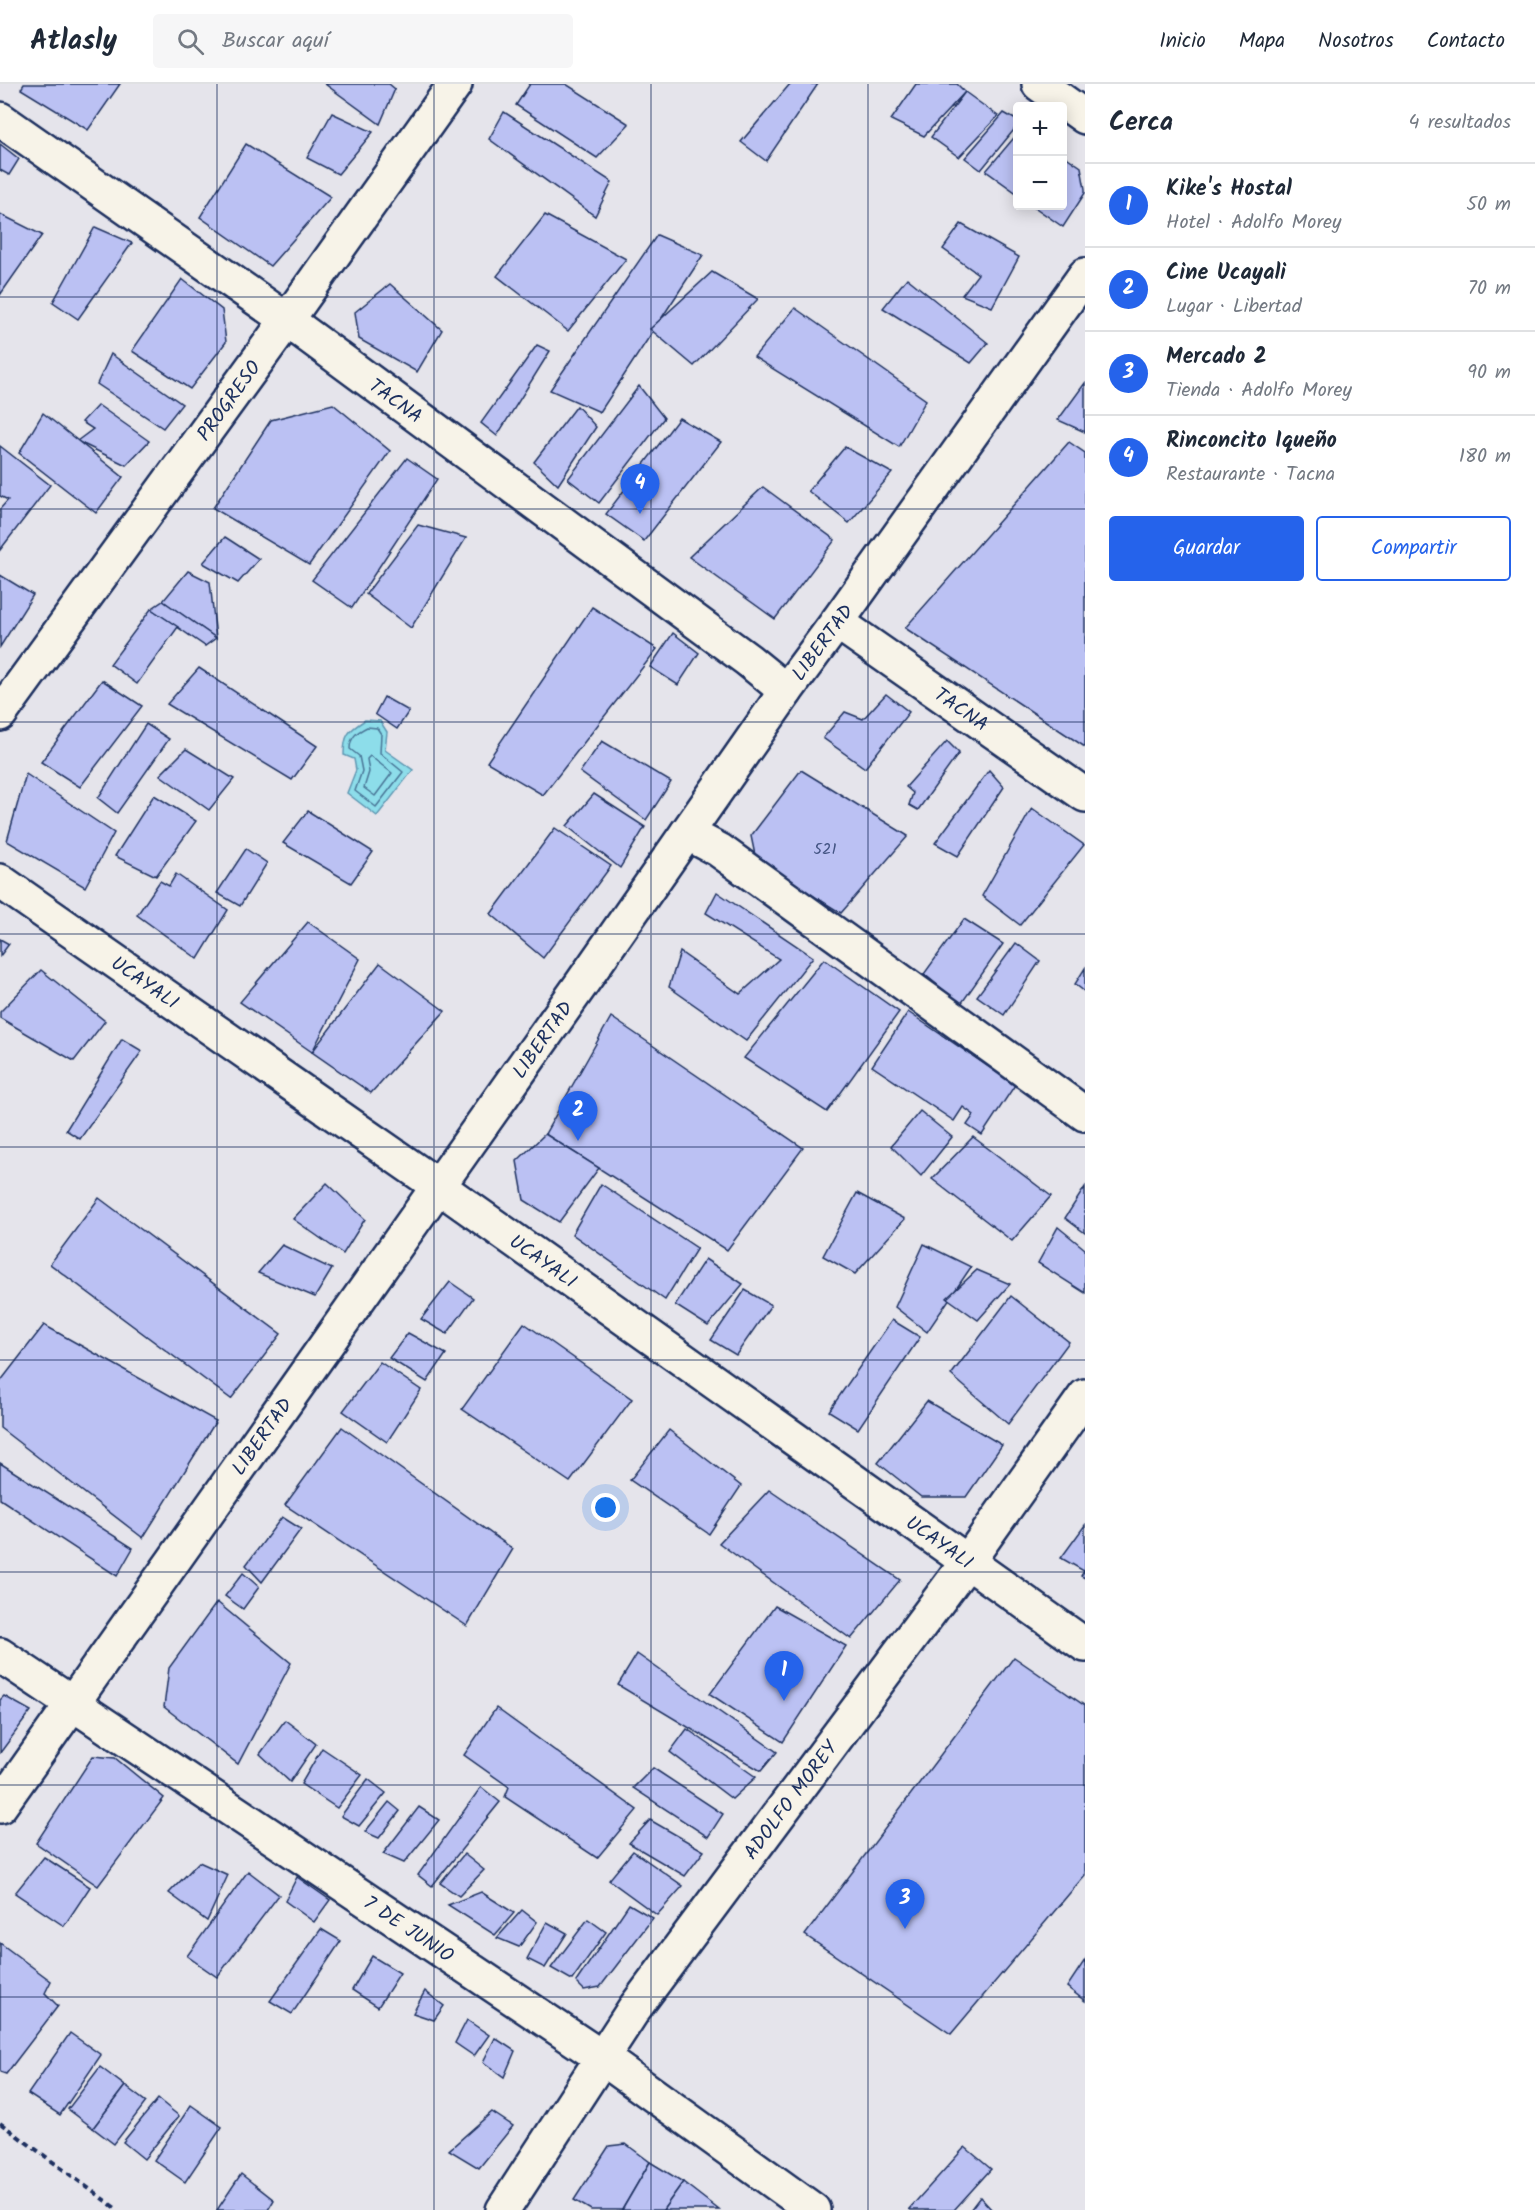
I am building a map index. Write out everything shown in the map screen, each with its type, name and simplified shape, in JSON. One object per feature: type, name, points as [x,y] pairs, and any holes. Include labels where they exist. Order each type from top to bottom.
[{"type":"street","name":"PROGRESO","points":[[0,714],[287,321],[455,84]]},
{"type":"street","points":[[1039,84],[1085,117]]},
{"type":"street","name":"TACNA","points":[[0,119],[287,321],[748,660],[786,691]]},
{"type":"street","name":"LIBERTAD","points":[[0,1806],[786,691],[1085,275]]},
{"type":"street","name":"TACNA","points":[[837,622],[1085,795]]},
{"type":"street","points":[[687,833],[719,850],[1085,1114]]},
{"type":"street","name":"UCAYALI","points":[[0,881],[438,1186],[1085,1645]]},
{"type":"street","name":"ADOLFO MOREY","points":[[502,2210],[634,2009],[968,1561],[1085,1396]]},
{"type":"street","name":"7 DE JUNIO","points":[[0,1655],[601,2057],[813,2210]]},
{"type":"path","points":[[0,2123],[118,2210]]},
{"type":"water","points":[[365,720],[380,721],[387,732],[385,750],[413,770],[377,816],[347,793],[356,770],[354,759],[344,755],[346,738]]},
{"type":"building","points":[[24,84],[120,84],[88,130],[21,89]]},
{"type":"building","points":[[325,84],[389,84],[395,89],[380,124]]},
{"type":"building","points":[[530,84],[566,84],[629,124],[597,158],[516,105]]},
{"type":"building","points":[[790,84],[818,84],[766,161],[741,142]]},
{"type":"building","points":[[916,84],[957,84],[965,92],[924,136],[891,120]]},
{"type":"building","points":[[965,92],[998,116],[959,157],[931,137]]},
{"type":"building","points":[[504,112],[612,182],[595,216],[489,139]]},
{"type":"building","points":[[332,113],[373,132],[338,174],[307,158]]},
{"type":"building","points":[[1004,113],[1013,118],[1013,131],[981,170],[965,158]]},
{"type":"building","points":[[1013,139],[1013,190],[986,171]]},
{"type":"building","points":[[0,144],[19,159],[9,175],[0,170]]},
{"type":"building","points":[[246,144],[331,197],[270,266],[200,217]]},
{"type":"building","points":[[1067,157],[1081,167],[1085,193],[1063,227],[1039,210],[1067,210]]},
{"type":"building","points":[[0,214],[42,235],[0,295]]},
{"type":"building","points":[[545,215],[626,259],[568,331],[497,276]]},
{"type":"building","points":[[961,224],[1019,257],[992,307],[962,295],[978,274],[943,249]]},
{"type":"building","points":[[95,227],[132,243],[78,319],[53,302]]},
{"type":"building","points":[[657,235],[703,255],[600,412],[550,390]]},
{"type":"building","points":[[712,272],[758,299],[694,366],[650,329]]},
{"type":"building","points":[[907,278],[988,343],[971,363],[883,308]]},
{"type":"building","points":[[182,279],[222,310],[226,342],[190,389],[132,351]]},
{"type":"building","points":[[390,284],[442,330],[417,372],[359,339],[355,312]]},
{"type":"building","points":[[795,308],[926,400],[899,447],[754,357]]},
{"type":"building","points":[[537,345],[550,351],[497,436],[481,423]]},
{"type":"building","points":[[111,354],[182,404],[163,428],[97,384]]},
{"type":"building","points":[[1085,383],[1085,432],[1058,420]]},
{"type":"building","points":[[639,386],[664,418],[599,503],[568,479]]},
{"type":"building","points":[[333,404],[390,451],[309,565],[213,508],[271,420]]},
{"type":"building","points":[[98,405],[149,441],[126,465],[77,441],[93,429],[82,422]]},
{"type":"building","points":[[577,406],[596,427],[558,485],[534,462]]},
{"type":"building","points":[[43,413],[123,477],[96,513],[19,453]]},
{"type":"building","points":[[679,418],[721,442],[644,541],[606,514]]},
{"type":"building","points":[[1069,442],[1085,453],[1085,747],[905,628]]},
{"type":"building","points":[[0,446],[50,485],[0,550],[0,509],[8,500],[0,496]]},
{"type":"building","points":[[845,447],[892,473],[849,523],[808,491]]},
{"type":"building","points":[[407,458],[437,479],[352,608],[312,580]]},
{"type":"building","points":[[763,487],[835,540],[775,619],[689,557]]},
{"type":"building","points":[[418,525],[466,538],[411,628],[366,594]]},
{"type":"building","points":[[225,537],[259,559],[238,583],[203,563]]},
{"type":"building","points":[[188,571],[210,582],[216,638],[163,601]]},
{"type":"building","points":[[0,575],[33,595],[0,647]]},
{"type":"building","points":[[163,601],[216,638],[205,646],[151,609]]},
{"type":"building","points":[[592,607],[657,649],[543,795],[487,762]]},
{"type":"building","points":[[151,609],[178,627],[137,684],[110,664]]},
{"type":"building","points":[[673,633],[699,653],[678,685],[650,667]]},
{"type":"building","points":[[199,668],[317,746],[292,780],[167,704]]},
{"type":"building","points":[[102,680],[142,706],[80,787],[41,762]]},
{"type":"building","points":[[886,694],[909,712],[865,768],[823,738],[845,712],[863,719]]},
{"type":"building","points":[[384,697],[409,711],[397,729],[375,714]]},
{"type":"building","points":[[146,724],[169,739],[117,813],[98,798]]},
{"type":"building","points":[[602,741],[671,782],[646,820],[580,772]]},
{"type":"building","points":[[947,741],[959,753],[918,810],[909,805],[913,793],[906,787]]},
{"type":"building","points":[[186,749],[234,779],[209,810],[160,775]]},
{"type":"building","points":[[801,770],[908,836],[841,913],[756,860],[751,836]]},
{"type":"building","points":[[989,770],[1004,787],[958,856],[935,843]]},
{"type":"building","points":[[26,774],[114,833],[85,887],[7,841]]},
{"type":"building","points":[[594,794],[645,827],[620,868],[567,826]]},
{"type":"building","points":[[154,795],[196,821],[156,876],[115,856]]},
{"type":"building","points":[[1032,808],[1084,845],[1020,925],[982,896]]},
{"type":"building","points":[[308,811],[373,852],[351,883],[283,843]]},
{"type":"building","points":[[555,828],[611,866],[543,958],[491,914]]},
{"type":"building","points":[[246,849],[267,863],[240,906],[217,893]]},
{"type":"building","points":[[176,874],[228,910],[198,959],[137,915],[160,881],[169,886]]},
{"type":"building","points":[[717,892],[813,957],[746,1041],[669,987],[680,952],[740,994],[779,959],[706,913]]},
{"type":"building","points":[[964,919],[1003,944],[961,1004],[924,974]]},
{"type":"building","points":[[308,922],[360,959],[312,1052],[240,1002]]},
{"type":"building","points":[[0,939],[9,944],[0,956]]},
{"type":"building","points":[[1016,943],[1040,961],[1004,1015],[977,996]]},
{"type":"building","points":[[824,959],[899,1012],[827,1112],[744,1058]]},
{"type":"building","points":[[380,963],[445,1011],[371,1093],[312,1052]]},
{"type":"building","points":[[1085,968],[1085,992],[1075,984]]},
{"type":"building","points":[[41,970],[105,1021],[74,1061],[0,1018],[0,1012]]},
{"type":"building","points":[[908,1012],[1015,1085],[982,1135],[967,1125],[974,1115],[963,1107],[954,1121],[872,1066]]},
{"type":"building","points":[[611,1017],[803,1148],[727,1250],[545,1134]]},
{"type":"building","points":[[122,1039],[142,1051],[80,1139],[66,1130]]},
{"type":"building","points":[[920,1111],[952,1137],[921,1176],[891,1146]]},
{"type":"building","points":[[545,1134],[599,1168],[559,1222],[524,1200],[517,1161]]},
{"type":"building","points":[[973,1137],[1051,1196],[1012,1241],[932,1179]]},
{"type":"building","points":[[327,1183],[365,1219],[343,1254],[293,1219]]},
{"type":"building","points":[[601,1184],[697,1248],[665,1300],[572,1234]]},
{"type":"building","points":[[1085,1187],[1085,1233],[1065,1218]]},
{"type":"building","points":[[857,1193],[905,1219],[855,1274],[823,1256]]},
{"type":"building","points":[[99,1198],[281,1334],[231,1399],[50,1264]]},
{"type":"building","points":[[1058,1227],[1085,1249],[1085,1293],[1038,1263]]},
{"type":"building","points":[[924,1244],[971,1267],[927,1332],[895,1307]]},
{"type":"building","points":[[282,1245],[332,1269],[315,1297],[258,1273]]},
{"type":"building","points":[[705,1259],[743,1284],[708,1326],[675,1305]]},
{"type":"building","points":[[977,1270],[1010,1284],[978,1320],[947,1298]]},
{"type":"building","points":[[450,1282],[473,1298],[447,1334],[421,1319]]},
{"type":"building","points":[[745,1290],[771,1305],[736,1355],[711,1340]]},
{"type":"building","points":[[1011,1296],[1069,1342],[1008,1424],[951,1375]]},
{"type":"building","points":[[892,1320],[920,1337],[858,1429],[829,1411]]},
{"type":"building","points":[[524,1323],[632,1399],[570,1482],[462,1409]]},
{"type":"building","points":[[44,1325],[216,1421],[143,1538],[0,1428],[0,1382]]},
{"type":"building","points":[[408,1333],[446,1354],[427,1382],[389,1358]]},
{"type":"building","points":[[380,1362],[421,1390],[387,1442],[343,1411]]},
{"type":"building","points":[[927,1401],[1002,1445],[966,1497],[921,1497],[878,1463]]},
{"type":"building","points":[[342,1427],[513,1549],[467,1626],[285,1505]]},
{"type":"building","points":[[669,1430],[741,1486],[709,1534],[630,1480]]},
{"type":"building","points":[[0,1463],[133,1548],[117,1576],[0,1499]]},
{"type":"building","points":[[769,1490],[900,1580],[851,1639],[719,1543]]},
{"type":"building","points":[[282,1517],[301,1529],[262,1582],[246,1565]]},
{"type":"building","points":[[1085,1525],[1085,1578],[1081,1576],[1084,1571],[1061,1558]]},
{"type":"building","points":[[243,1573],[259,1587],[243,1609],[225,1596]]},
{"type":"building","points":[[217,1602],[291,1663],[238,1764],[164,1707],[169,1668]]},
{"type":"building","points":[[775,1606],[846,1646],[783,1742],[710,1694]]},
{"type":"building","points":[[637,1654],[777,1752],[761,1771],[618,1685]]},
{"type":"building","points":[[1014,1657],[1085,1706],[1085,1875],[951,2034],[805,1935]]},
{"type":"building","points":[[4,1696],[31,1711],[0,1753],[0,1700]]},
{"type":"building","points":[[496,1708],[637,1810],[597,1858],[505,1797],[509,1787],[464,1755]]},
{"type":"building","points":[[285,1720],[316,1744],[290,1782],[260,1754]]},
{"type":"building","points":[[687,1729],[756,1777],[732,1799],[670,1752]]},
{"type":"building","points":[[322,1748],[362,1775],[337,1808],[301,1784]]},
{"type":"building","points":[[93,1756],[115,1758],[164,1798],[98,1886],[36,1843]]},
{"type":"building","points":[[653,1768],[723,1814],[708,1837],[633,1788]]},
{"type":"building","points":[[368,1779],[386,1793],[359,1826],[341,1816]]},
{"type":"building","points":[[481,1787],[500,1802],[432,1886],[418,1875]]},
{"type":"building","points":[[389,1802],[400,1811],[379,1838],[365,1832]]},
{"type":"building","points":[[419,1807],[439,1820],[404,1863],[383,1854]]},
{"type":"building","points":[[650,1820],[704,1851],[685,1876],[629,1843]]},
{"type":"building","points":[[633,1851],[683,1886],[657,1915],[609,1880]]},
{"type":"building","points":[[464,1854],[484,1870],[459,1896],[440,1883]]},
{"type":"building","points":[[44,1857],[90,1887],[64,1926],[15,1893]]},
{"type":"building","points":[[199,1862],[228,1875],[207,1921],[169,1893]]},
{"type":"building","points":[[248,1871],[279,1895],[217,1977],[187,1956]]},
{"type":"building","points":[[297,1877],[330,1900],[314,1922],[285,1901]]},
{"type":"building","points":[[481,1892],[514,1913],[495,1935],[448,1905]]},
{"type":"building","points":[[629,1904],[653,1918],[600,1987],[584,1990],[576,1982]]},
{"type":"building","points":[[522,1910],[537,1922],[519,1947],[497,1938]]},
{"type":"building","points":[[588,1919],[606,1932],[572,1980],[551,1968]]},
{"type":"building","points":[[547,1922],[567,1933],[545,1968],[527,1959]]},
{"type":"building","points":[[321,1929],[341,1941],[292,2014],[270,2001]]},
{"type":"building","points":[[0,1943],[51,1981],[45,1993],[58,2006],[6,2074],[0,2072]]},
{"type":"building","points":[[372,1956],[400,1973],[378,2007],[352,1990]]},
{"type":"building","points":[[1085,1960],[1085,2001],[1067,1987]]},
{"type":"building","points":[[425,1991],[444,2006],[434,2020],[413,2013]]},
{"type":"building","points":[[467,2020],[489,2035],[474,2056],[455,2043]]},
{"type":"building","points":[[70,2033],[101,2055],[60,2115],[28,2094]]},
{"type":"building","points":[[495,2038],[515,2051],[504,2077],[483,2062]]},
{"type":"building","points":[[100,2067],[125,2086],[93,2128],[68,2109]]},
{"type":"building","points":[[125,2086],[146,2102],[114,2144],[93,2128]]},
{"type":"building","points":[[158,2099],[179,2116],[144,2159],[123,2142]]},
{"type":"building","points":[[191,2105],[222,2127],[185,2182],[154,2160]]},
{"type":"building","points":[[492,2112],[513,2126],[479,2168],[449,2150]]},
{"type":"building","points":[[626,2144],[650,2162],[622,2210],[591,2210],[574,2200],[609,2146]]},
{"type":"building","points":[[965,2147],[991,2169],[954,2210],[909,2209]]},
{"type":"building","points":[[650,2162],[683,2182],[663,2210],[622,2210]]},
{"type":"building","points":[[241,2174],[274,2200],[268,2210],[217,2210]]},
{"type":"building","points":[[683,2182],[719,2210],[663,2210]]},
{"type":"building","points":[[980,2197],[992,2210],[970,2210]]},
{"type":"place","name":"Rinconcito Iqueño","points":[[640,514]]},
{"type":"place","name":"Cine Ucayali","points":[[578,1141]]},
{"type":"place","name":"Kike's Hostal","points":[[784,1701]]},
{"type":"place","name":"Mercado 2","points":[[905,1929]]}]
